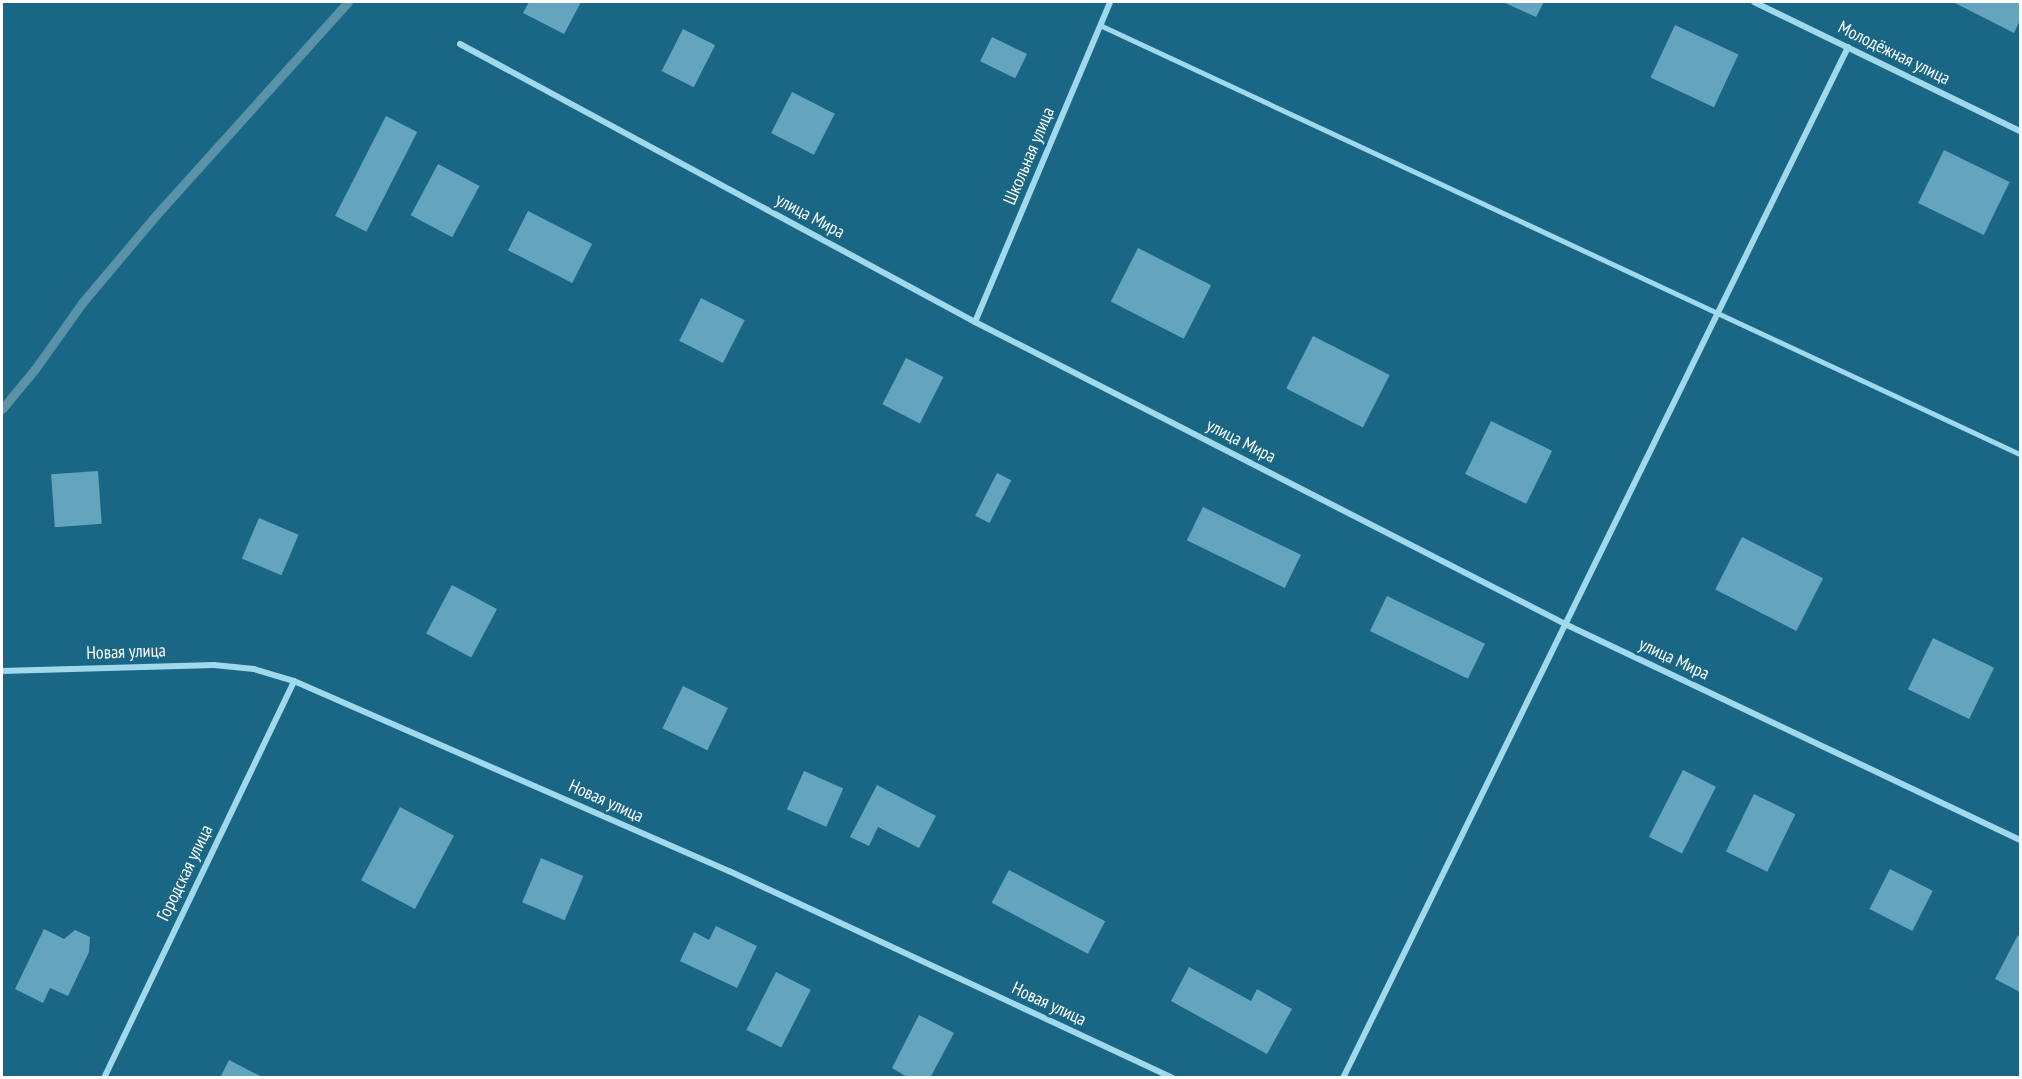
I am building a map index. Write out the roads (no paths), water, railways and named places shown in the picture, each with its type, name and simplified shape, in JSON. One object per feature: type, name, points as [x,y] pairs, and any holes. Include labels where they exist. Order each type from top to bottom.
[{"type":"street","name":"Школьная улица","points":[[975,322],[1110,2]]},
{"type":"street","name":"Молодёжная улица","points":[[1754,2],[2020,131]]},
{"type":"street","name":"улица Мира","points":[[460,44],[975,322],[1567,625],[2020,840]]},
{"type":"street","points":[[1343,1077],[1567,625],[1848,47]]},
{"type":"street","name":"Новая улица","points":[[2,671],[214,665],[254,669],[294,681],[729,871],[1172,1077]]},
{"type":"street","name":"Городская улица","points":[[104,1077],[294,681]]},
{"type":"lane","points":[[1100,25],[1718,311],[2020,454]]},
{"type":"waterway","points":[[2,409],[35,369],[82,303],[157,214],[348,2]]}]
